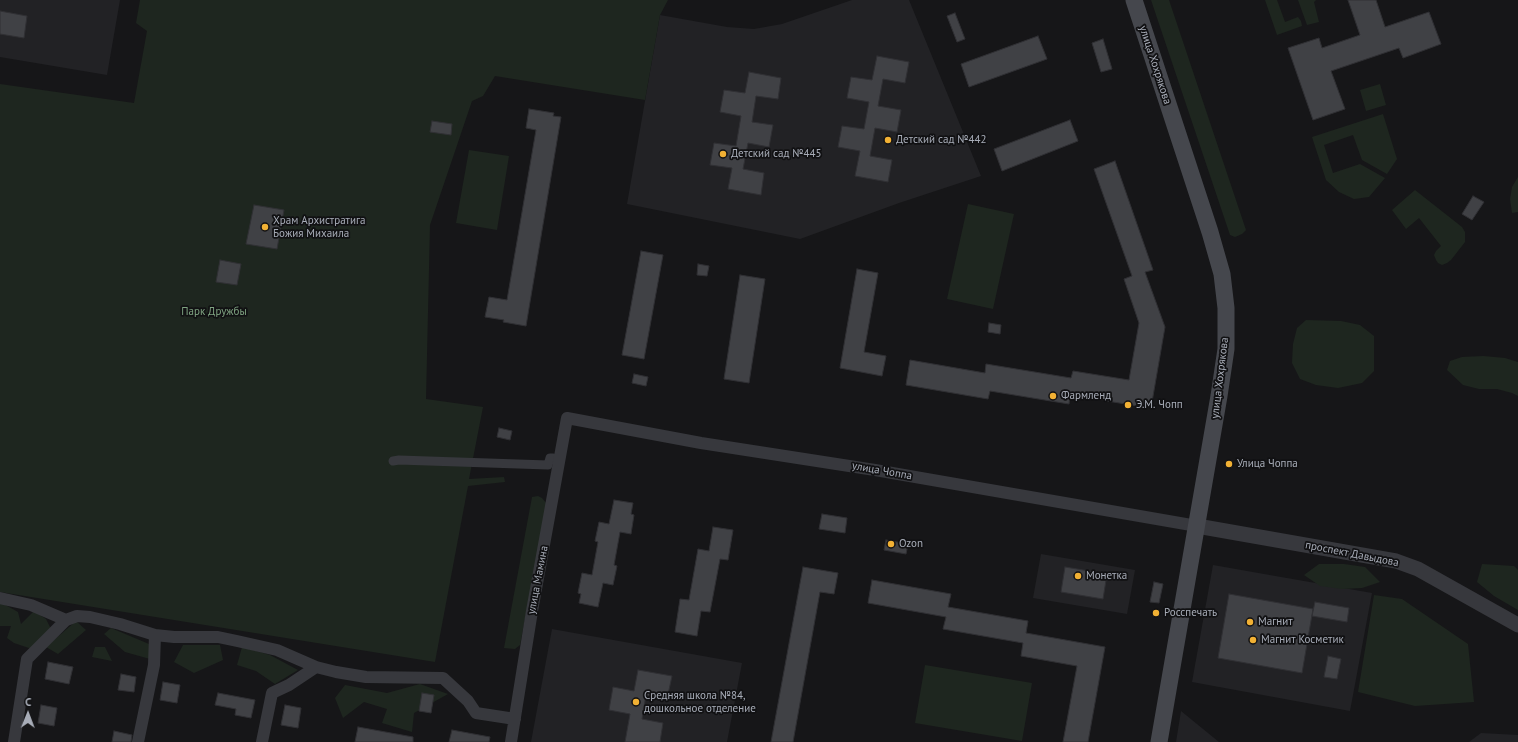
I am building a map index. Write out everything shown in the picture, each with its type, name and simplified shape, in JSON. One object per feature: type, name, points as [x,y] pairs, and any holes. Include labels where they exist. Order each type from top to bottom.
[{"type":"main road","name":"улица Хохрякова","points":[[1134,0],[1210,232],[1222,274],[1226,308],[1226,349],[1219,396],[1159,742]]},
{"type":"street","name":"улица Чоппа","points":[[567,418],[1197,526]]},
{"type":"street","name":"улица Мамина","points":[[510,742],[567,418]]},
{"type":"street","points":[[393,462],[399,460],[548,465],[550,458],[553,458]]},
{"type":"street","name":"проспект Давыдова","points":[[1197,526],[1396,561],[1418,569],[1518,625]]},
{"type":"street","points":[[0,598],[31,605],[66,620]]},
{"type":"street","points":[[14,742],[26,659],[66,620],[78,616],[90,616],[155,635],[174,637],[218,637],[237,641],[277,650],[316,667],[336,672],[366,677],[443,678],[468,701],[476,713],[515,719]]},
{"type":"street","points":[[138,742],[154,665],[155,635]]},
{"type":"street","points":[[262,742],[272,693],[289,685],[316,667]]},
{"type":"shaded area","points":[[0,0],[120,0],[107,75],[0,57]]},
{"type":"shaded area","points":[[852,0],[909,0],[981,176],[899,203],[800,239],[627,204],[660,15],[727,27],[754,29],[782,24]]},
{"type":"shaded area","points":[[1041,554],[1135,570],[1127,614],[1033,598]]},
{"type":"shaded area","points":[[1213,565],[1372,593],[1350,711],[1192,682]]},
{"type":"shaded area","name":"Средняя школа №84, дошкольное отделение","points":[[552,629],[742,663],[727,742],[531,742]]},
{"type":"shaded area","points":[[1181,711],[1219,742],[1176,742]]},
{"type":"shaded area","points":[[1481,733],[1518,735],[1518,742],[1469,742]]},
{"type":"green space","name":"Парк Дружбы","points":[[140,0],[668,0],[660,15],[645,100],[495,76],[483,96],[472,101],[430,225],[426,399],[483,407],[469,479],[504,477],[505,482],[468,486],[435,662],[0,592],[0,84],[134,103],[147,31],[136,23]]},
{"type":"green space","points":[[1151,0],[1169,0],[1246,230],[1242,234],[1235,237],[1230,235]]},
{"type":"green space","points":[[1265,0],[1277,0],[1285,22],[1298,17],[1302,26],[1277,35]]},
{"type":"green space","points":[[1298,0],[1316,0],[1314,2],[1319,22],[1307,25]]},
{"type":"green space","points":[[1380,84],[1386,105],[1366,111],[1360,90]]},
{"type":"green space","points":[[1383,114],[1397,159],[1387,174],[1362,160],[1353,135],[1324,145],[1333,173],[1360,164],[1385,178],[1369,197],[1354,199],[1339,192],[1326,180],[1312,137]]},
{"type":"green space","points":[[469,150],[509,156],[497,230],[456,223]]},
{"type":"green space","points":[[1518,177],[1518,212],[1512,213],[1510,199],[1512,187]]},
{"type":"green space","points":[[1415,190],[1462,227],[1465,232],[1465,242],[1451,260],[1442,265],[1438,263],[1434,255],[1441,246],[1419,218],[1406,229],[1392,210]]},
{"type":"green space","points":[[968,204],[1014,214],[993,309],[947,299]]},
{"type":"green space","points":[[1306,320],[1341,321],[1360,325],[1374,336],[1374,371],[1362,383],[1338,388],[1316,385],[1300,379],[1292,363],[1293,344],[1297,328]]},
{"type":"green space","points":[[1483,356],[1505,358],[1518,362],[1518,396],[1497,389],[1479,389],[1463,385],[1447,370],[1450,361],[1462,357]]},
{"type":"green space","points":[[538,496],[547,504],[520,645],[515,649],[504,648],[532,497]]},
{"type":"green space","points":[[1319,564],[1344,564],[1365,567],[1380,582],[1362,588],[1342,589],[1320,586],[1304,575]]},
{"type":"green space","points":[[1482,564],[1514,566],[1518,570],[1518,610],[1494,596],[1477,582]]},
{"type":"green space","points":[[1374,595],[1402,599],[1468,644],[1474,702],[1415,706],[1358,692]]},
{"type":"green space","points":[[0,602],[18,612],[21,624],[34,611],[46,619],[51,629],[32,649],[14,643],[7,638],[11,626],[0,626]]},
{"type":"green space","points":[[76,621],[86,630],[58,654],[46,647]]},
{"type":"green space","points":[[111,628],[149,644],[150,659],[125,652],[104,634]]},
{"type":"green space","points":[[183,645],[220,645],[223,660],[194,673],[174,662]]},
{"type":"green space","points":[[95,647],[105,647],[112,661],[92,657]]},
{"type":"green space","points":[[242,647],[270,655],[298,670],[275,684],[256,671],[237,665]]},
{"type":"green space","points":[[925,665],[1032,683],[1022,741],[915,723]]},
{"type":"green space","points":[[420,684],[448,694],[414,713],[412,732],[382,723],[387,709],[364,702],[343,718],[335,698],[345,685],[387,693]]},
{"type":"building","points":[[1348,0],[1376,0],[1385,27],[1429,12],[1441,44],[1403,58],[1399,48],[1331,71],[1345,109],[1313,120],[1288,48],[1319,38],[1322,48],[1360,35]]},
{"type":"building","points":[[0,11],[27,16],[24,38],[0,34]]},
{"type":"building","points":[[955,13],[965,39],[957,42],[947,16]]},
{"type":"building","points":[[1038,36],[1047,59],[969,87],[961,64]]},
{"type":"building","points":[[1103,39],[1112,69],[1101,72],[1092,43]]},
{"type":"building","points":[[877,56],[909,62],[905,83],[883,79],[878,106],[901,110],[897,132],[875,128],[870,156],[892,160],[888,182],[855,176],[860,151],[838,147],[842,126],[864,129],[869,102],[847,98],[851,77],[872,80]]},
{"type":"building","points":[[749,72],[781,78],[778,99],[756,96],[752,122],[773,125],[769,147],[748,143],[743,169],[764,173],[761,195],[728,189],[732,168],[710,165],[714,143],[736,146],[741,116],[720,112],[724,90],[745,93]]},
{"type":"building","points":[[529,109],[554,113],[553,116],[561,117],[526,326],[485,317],[489,297],[507,300],[536,130],[526,128]]},
{"type":"building","points":[[1070,120],[1078,141],[1002,171],[994,149]]},
{"type":"building","points":[[432,121],[452,124],[451,135],[430,132]]},
{"type":"building","points":[[1115,161],[1153,270],[1145,272],[1165,327],[1152,402],[1145,401],[1144,407],[1070,395],[1069,404],[990,391],[988,399],[906,385],[910,360],[985,373],[986,364],[1071,378],[1073,371],[1129,380],[1139,323],[1124,279],[1132,276],[1094,169]]},
{"type":"building","points":[[1473,196],[1484,202],[1472,220],[1462,214]]},
{"type":"building","name":"Храм Архистратига Божия Михаила","points":[[254,205],[284,210],[277,249],[246,244]]},
{"type":"building","points":[[641,251],[663,255],[644,359],[622,355]]},
{"type":"building","points":[[220,260],[241,264],[237,285],[216,282]]},
{"type":"building","points":[[698,264],[709,266],[707,276],[697,275]]},
{"type":"building","points":[[857,269],[878,273],[864,352],[886,356],[882,376],[840,368]]},
{"type":"building","points":[[740,275],[765,279],[749,383],[724,379]]},
{"type":"building","points":[[989,323],[1001,325],[1000,334],[988,332]]},
{"type":"building","points":[[634,374],[648,377],[646,386],[632,383]]},
{"type":"building","points":[[499,428],[512,431],[510,440],[497,437]]},
{"type":"building","points":[[614,500],[633,503],[631,514],[634,515],[631,534],[620,532],[614,565],[617,566],[613,585],[603,583],[598,607],[579,603],[581,594],[578,593],[582,573],[592,575],[598,542],[595,541],[599,522],[609,524]]},
{"type":"building","points":[[822,514],[847,518],[845,533],[819,529]]},
{"type":"building","points":[[713,527],[733,530],[728,560],[720,559],[710,612],[701,611],[697,636],[675,632],[680,599],[689,600],[698,549],[709,551]]},
{"type":"building","points":[[886,540],[908,544],[906,554],[884,550]]},
{"type":"building","points":[[803,567],[838,573],[834,594],[820,592],[793,742],[771,742]]},
{"type":"building","points":[[1065,567],[1107,574],[1103,599],[1061,592]]},
{"type":"building","points":[[872,580],[951,594],[948,607],[1028,621],[1026,633],[1105,647],[1088,742],[1063,742],[1077,666],[1021,656],[1023,643],[943,629],[946,617],[868,603]]},
{"type":"building","points":[[1154,582],[1163,584],[1159,603],[1150,602]]},
{"type":"building","points":[[1229,594],[1313,609],[1302,673],[1218,658]]},
{"type":"building","points":[[1315,602],[1349,608],[1347,622],[1312,616]]},
{"type":"building","points":[[1328,656],[1341,659],[1337,679],[1324,677]]},
{"type":"building","points":[[48,662],[73,667],[69,684],[45,679]]},
{"type":"building","points":[[638,670],[672,676],[667,699],[646,695],[642,719],[663,723],[660,742],[625,742],[630,714],[609,710],[613,687],[634,691]]},
{"type":"building","points":[[121,674],[136,677],[134,692],[118,690]]},
{"type":"building","points":[[163,682],[180,685],[177,703],[160,700]]},
{"type":"building","points":[[218,693],[255,700],[251,718],[235,715],[236,709],[215,705]]},
{"type":"building","points":[[422,693],[434,695],[431,713],[419,711]]},
{"type":"building","points":[[41,705],[57,708],[54,726],[38,723]]},
{"type":"building","points":[[285,705],[301,708],[298,728],[281,725]]},
{"type":"building","points":[[358,727],[413,737],[413,742],[355,742]]},
{"type":"building","points":[[452,730],[490,737],[489,742],[449,742]]},
{"type":"building","points":[[114,731],[132,735],[131,742],[112,742]]},
{"type":"place","name":"Детский сад №442","points":[[888,140]]},
{"type":"place","name":"Детский сад №445","points":[[723,154]]},
{"type":"place","name":"Храм Архистратига Божия Михаила","points":[[265,227]]},
{"type":"place","name":"Фармленд","points":[[1053,396]]},
{"type":"place","name":"Э.М. Чопп","points":[[1128,405]]},
{"type":"place","name":"Улица Чоппа","points":[[1229,464]]},
{"type":"place","name":"Ozon","points":[[891,544]]},
{"type":"place","name":"Монетка","points":[[1078,576]]},
{"type":"place","name":"Росспечать","points":[[1156,613]]},
{"type":"place","name":"Магнит","points":[[1250,622]]},
{"type":"place","name":"Магнит Косметик","points":[[1253,640]]},
{"type":"place","name":"Средняя школа №84, дошкольное отделение","points":[[636,702]]}]
